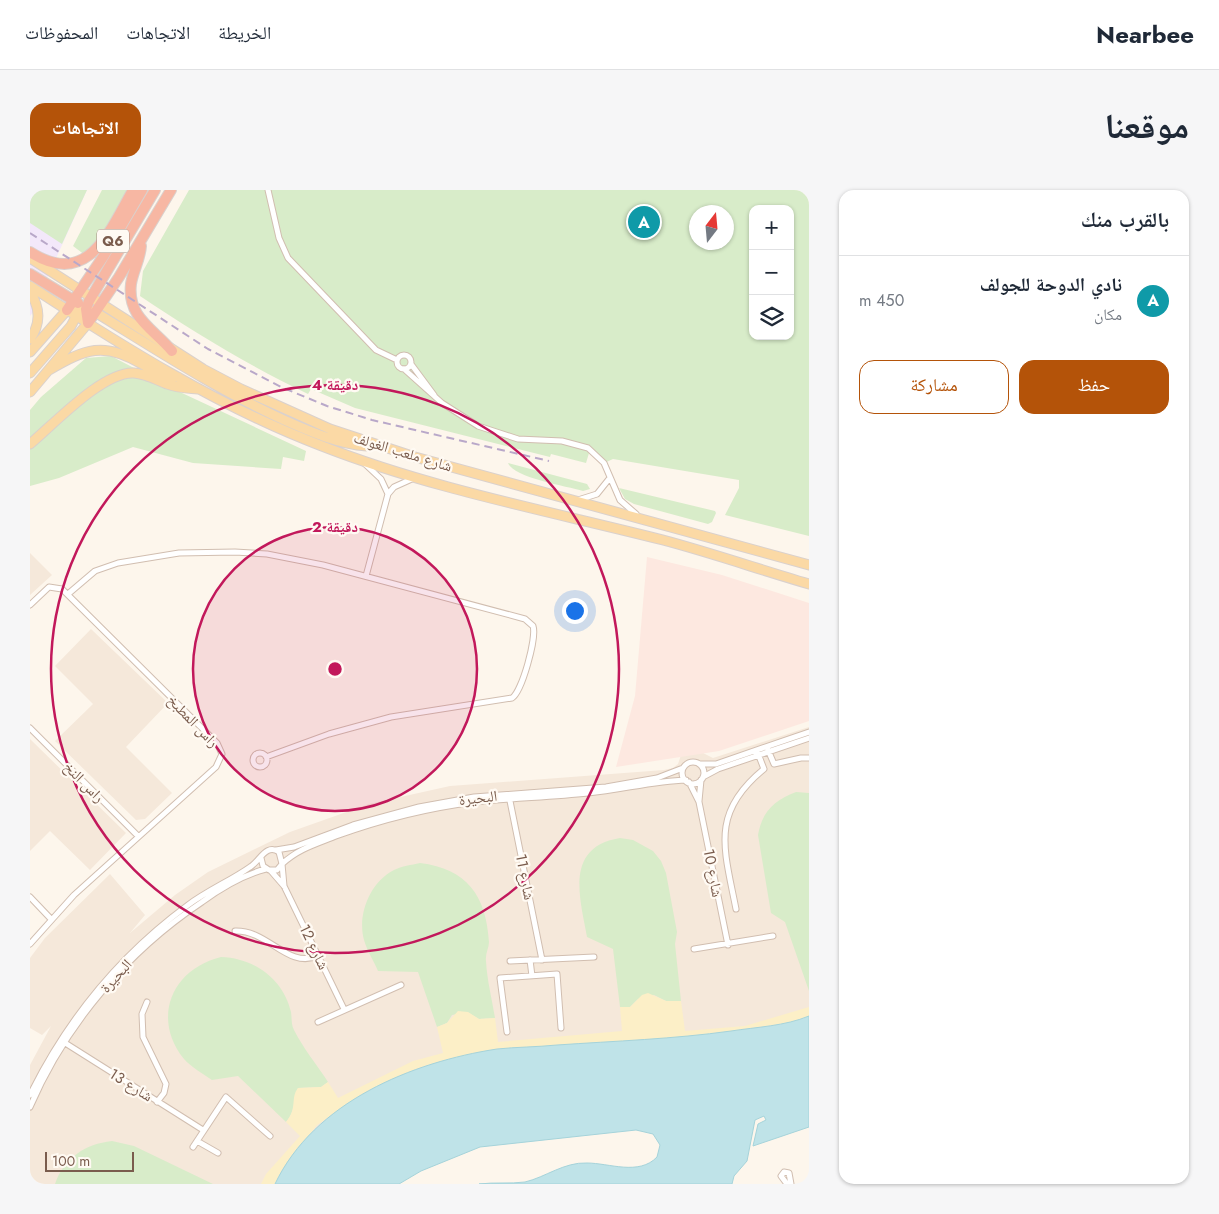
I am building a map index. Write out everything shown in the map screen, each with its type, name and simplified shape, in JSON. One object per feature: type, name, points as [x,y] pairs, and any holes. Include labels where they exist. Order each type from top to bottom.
[{"type":"highway","points":[[30,252],[43,261],[60,265],[72,264],[89,257],[102,244],[133,190]]},
{"type":"highway","name":"Q6","points":[[88,323],[86,306],[80,291],[142,190]]},
{"type":"highway","points":[[30,274],[86,306],[155,190]]},
{"type":"highway","name":"Q6","points":[[67,310],[86,306],[140,244],[172,190]]},
{"type":"highway","points":[[140,244],[140,255],[131,283],[134,306],[143,324],[172,351]]},
{"type":"main road","points":[[30,258],[80,291]]},
{"type":"main road","points":[[30,286],[67,310],[30,352]]},
{"type":"main road","points":[[30,292],[38,313],[37,325],[30,339]]},
{"type":"main road","points":[[30,373],[72,326],[86,306],[182,366],[273,414],[331,439],[354,444],[378,446]]},
{"type":"main road","name":"شارع ملعب الغولف","points":[[86,306],[241,389],[284,409],[378,446],[809,565]]},
{"type":"main road","points":[[30,392],[88,323]]},
{"type":"main road","name":"شارع ملعب الغولف","points":[[88,323],[180,377],[275,426],[361,461],[415,478],[666,541],[809,584]]},
{"type":"main road","points":[[49,370],[88,351],[109,350],[126,355],[159,374],[180,377]]},
{"type":"main road","points":[[30,444],[100,385],[115,376],[129,373],[143,374],[175,386],[202,389]]},
{"type":"street","points":[[268,190],[279,238],[288,258],[376,350],[397,360]]},
{"type":"street","points":[[434,395],[411,364],[410,359],[405,355],[399,356],[397,360],[398,367],[404,369],[434,395],[468,421],[490,431],[518,438],[581,445],[594,452],[604,463],[616,496],[624,505],[644,518]]},
{"type":"street","points":[[404,369],[411,364]]},
{"type":"street","points":[[361,461],[384,483],[388,494]]},
{"type":"street","points":[[366,576],[388,494],[398,484],[415,478]]},
{"type":"street","points":[[577,500],[597,494],[609,479]]},
{"type":"street","points":[[30,605],[49,588],[59,587],[68,594],[87,576],[106,566],[158,556],[193,552],[267,554],[366,576],[530,622],[534,628],[534,635],[518,692],[508,700],[428,710],[373,721],[266,756]]},
{"type":"street","name":"راس المطبخ","points":[[30,944],[74,895],[216,767],[222,754],[217,743],[68,594]]},
{"type":"street","name":"راس النخ","points":[[30,728],[138,836]]},
{"type":"street","points":[[768,750],[809,732]]},
{"type":"street","points":[[758,753],[718,769],[695,783],[687,781],[683,775],[684,768],[690,762],[716,764],[809,738]]},
{"type":"street","points":[[768,750],[774,764]]},
{"type":"street","points":[[758,753],[764,768]]},
{"type":"street","points":[[736,909],[724,848],[727,817],[741,790],[764,768],[801,758],[809,758]]},
{"type":"street","points":[[700,764],[704,770],[702,778]]},
{"type":"street","name":"البحيرة","points":[[276,850],[294,847],[415,810],[457,802],[606,787],[657,778],[684,768]]},
{"type":"street","name":"شارع 10","points":[[699,802],[702,778]]},
{"type":"street","name":"البحيرة","points":[[509,796],[590,793],[666,781],[687,781]]},
{"type":"street","name":"شارع 10","points":[[687,781],[699,802],[728,945]]},
{"type":"street","name":"شارع 11","points":[[509,796],[542,960]]},
{"type":"street","name":"البحيرة","points":[[282,864],[298,851],[337,833]]},
{"type":"street","points":[[267,850],[276,850],[282,856],[282,864],[277,870],[268,870],[262,864],[262,858],[267,850]]},
{"type":"street","name":"البحيرة","points":[[30,1095],[78,1013],[115,968],[148,937],[262,858]]},
{"type":"street","name":"شارع 12","points":[[282,864],[284,886]]},
{"type":"street","name":"البحيرة","points":[[176,917],[253,872],[268,870]]},
{"type":"street","name":"شارع 12","points":[[268,870],[284,886],[344,1008]]},
{"type":"street","points":[[30,897],[51,919]]},
{"type":"street","points":[[235,931],[246,931],[256,935],[298,959],[308,960],[318,956]]},
{"type":"street","points":[[694,949],[728,945],[772,936]]},
{"type":"street","points":[[510,961],[594,957]]},
{"type":"street","points":[[530,960],[532,976]]},
{"type":"street","points":[[507,1032],[500,978],[557,974],[561,1028]]},
{"type":"street","points":[[318,1022],[344,1008],[401,986]]},
{"type":"street","points":[[147,1002],[142,1014],[143,1037],[166,1084],[164,1093],[157,1102]]},
{"type":"street","name":"البحيرة","points":[[30,1106],[62,1041]]},
{"type":"street","name":"شارع 13","points":[[62,1041],[203,1130]]},
{"type":"street","points":[[193,1147],[226,1097],[270,1136]]},
{"type":"street","points":[[197,1141],[218,1154]]},
{"type":"shaded area","points":[[30,190],[87,190],[33,309],[34,311],[30,316]]},
{"type":"shaded area","points":[[30,553],[52,575],[30,595]]},
{"type":"shaded area","points":[[647,557],[722,575],[809,603],[809,721],[719,751],[616,767],[635,696]]},
{"type":"shaded area","points":[[91,629],[168,703],[126,747],[172,793],[145,819],[136,820],[55,741],[93,704],[55,666]]},
{"type":"shaded area","points":[[809,727],[809,1016],[282,1170],[275,1184],[30,1184],[30,1065],[51,1026],[42,1035],[30,1028],[30,958],[45,938],[110,874],[145,915],[130,933],[175,895],[208,872],[290,832],[369,804],[450,786],[664,770],[673,768],[678,764],[683,749],[703,753],[713,758]]},
{"type":"shaded area","points":[[30,739],[126,833],[90,870],[50,831],[30,851]]},
{"type":"green space","points":[[30,190],[87,190],[62,244],[30,223]]},
{"type":"green space","points":[[102,190],[128,190],[106,229],[85,255],[73,246]]},
{"type":"green space","points":[[189,190],[809,190],[809,536],[725,515],[739,488],[739,480],[613,459],[602,464],[589,453],[586,463],[551,454],[550,457],[355,408],[311,389],[308,394],[222,348],[140,296],[143,271]]},
{"type":"green space","points":[[111,356],[182,393],[306,451],[304,461],[283,457],[281,469],[193,463],[133,447],[59,478],[30,486],[30,410],[41,397],[86,358]]},
{"type":"green space","points":[[508,463],[587,484],[590,489],[583,491],[542,481],[520,473]]},
{"type":"green space","points":[[619,488],[715,511],[716,513],[712,522],[708,524],[634,504],[625,499]]},
{"type":"green space","points":[[796,792],[809,793],[809,991],[785,922],[771,913],[758,835],[766,813],[770,808],[781,799]]},
{"type":"green space","points":[[620,838],[633,840],[653,851],[661,861],[666,873],[677,932],[675,944],[681,1001],[666,1001],[654,995],[638,999],[630,1007],[620,1007],[613,949],[587,937],[580,891],[580,876],[583,863],[590,852],[602,843]]},
{"type":"green space","points":[[420,863],[450,871],[462,878],[478,898],[484,911],[487,925],[489,942],[486,956],[488,982],[495,1018],[479,1019],[467,1012],[452,1015],[447,1023],[437,1027],[418,972],[378,971],[364,940],[362,930],[362,920],[367,900],[378,882],[386,875],[394,870]]},
{"type":"green space","points":[[221,957],[244,961],[265,972],[274,980],[287,1000],[294,1030],[328,1082],[321,1087],[298,1088],[293,1110],[286,1122],[238,1076],[212,1080],[187,1062],[174,1043],[169,1027],[168,1012],[172,997],[179,984],[190,972],[204,963]]},
{"type":"green space","points":[[112,1141],[134,1146],[213,1184],[55,1184],[64,1167],[77,1154],[93,1145]]},
{"type":"sand","points":[[648,993],[666,1001],[681,1001],[685,1031],[745,1026],[809,1007],[809,1016],[795,1022],[705,1035],[427,1065],[381,1085],[317,1125],[282,1170],[275,1184],[261,1184],[266,1174],[300,1136],[286,1122],[292,1112],[294,1096],[298,1088],[321,1087],[328,1082],[338,1098],[413,1061],[443,1053],[437,1027],[447,1023],[458,1011],[468,1012],[479,1019],[495,1018],[498,1042],[622,1031],[620,1007],[630,1007],[642,995]]},
{"type":"water","points":[[809,1016],[809,1127],[753,1146],[758,1124],[766,1120],[764,1116],[755,1120],[747,1161],[734,1176],[732,1184],[479,1184],[525,1182],[563,1167],[579,1163],[624,1167],[642,1166],[650,1163],[657,1157],[660,1145],[653,1134],[636,1130],[480,1147],[421,1171],[399,1184],[275,1184],[292,1155],[314,1130],[340,1109],[369,1091],[400,1076],[432,1064],[497,1049],[710,1034],[781,1024]]},
{"type":"railway","points":[[30,233],[208,349],[281,387],[327,406],[372,420],[549,461]]},
{"type":"place","name":"نادي الدوحة للجولف","points":[[644,222]]}]
